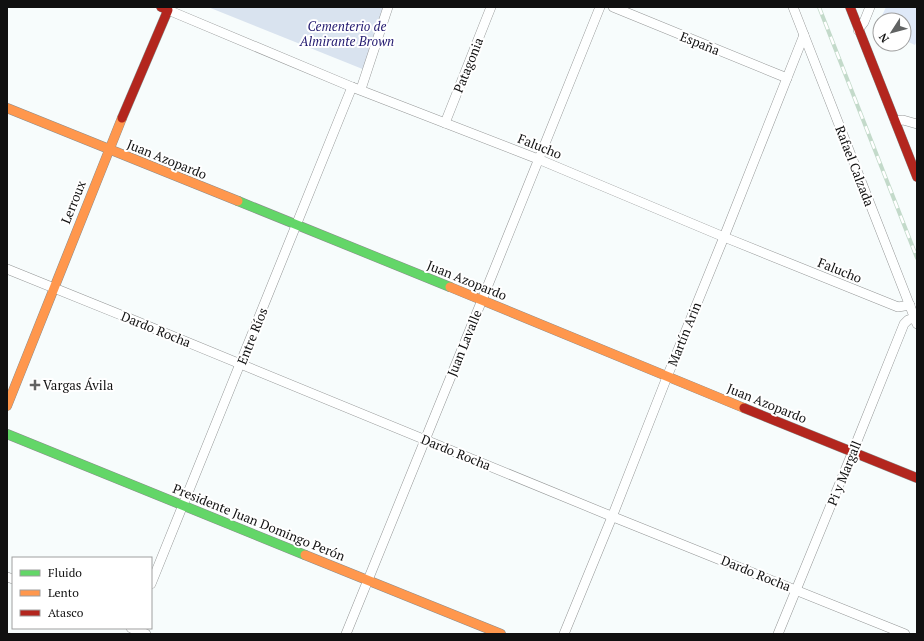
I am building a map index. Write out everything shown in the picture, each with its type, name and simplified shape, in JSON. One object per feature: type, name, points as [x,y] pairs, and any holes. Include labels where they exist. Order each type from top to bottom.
[{"type":"street","name":"Entre Ríos","points":[[152,582],[296,225],[357,88],[388,7]]},
{"type":"street","name":"Patagonia","points":[[445,123],[491,7]]},
{"type":"street","name":"Juan Lavalle","points":[[346,634],[600,7]]},
{"type":"street","name":"España","points":[[613,7],[787,78]]},
{"type":"street","name":"Rafael Calzada","points":[[793,7],[916,321]]},
{"type":"street","points":[[850,7],[917,177]]},
{"type":"street","points":[[858,30],[864,22],[870,7]]},
{"type":"street","name":"Falucho","points":[[164,8],[357,88],[538,159],[724,237],[898,307],[910,306]]},
{"type":"street","name":"Lerroux","points":[[7,406],[164,8]]},
{"type":"street","name":"Martín Arin","points":[[564,634],[804,35]]},
{"type":"street","name":"Juan Azopardo","points":[[7,108],[917,478]]},
{"type":"street","points":[[895,121],[903,120],[917,124]]},
{"type":"street","name":"Dardo Rocha","points":[[7,269],[425,439],[612,517],[796,589],[904,634]]},
{"type":"street","name":"Pi y Margall","points":[[778,634],[854,452],[904,324],[908,320],[916,321]]},
{"type":"street","name":"Presidente Juan Domingo Perón","points":[[7,434],[501,634]]},
{"type":"street","points":[[132,630],[146,634]]},
{"type":"green space","name":"Cementerio de Almirante Brown","points":[[208,7],[384,7],[365,70]]},
{"type":"shaded area","points":[[886,7],[917,7],[917,41],[915,45],[912,44],[912,12],[884,12]]},
{"type":"railway","points":[[819,7],[917,258]]},
{"type":"traffic: fast","points":[[238,201],[450,287]]},
{"type":"traffic: fast","points":[[7,434],[305,555]]},
{"type":"traffic: slow","points":[[7,108],[238,201]]},
{"type":"traffic: slow","points":[[7,406],[122,118]]},
{"type":"traffic: slow","points":[[450,287],[744,408]]},
{"type":"traffic: slow","points":[[305,555],[501,634]]},
{"type":"traffic: jam","points":[[122,118],[168,10],[161,7]]},
{"type":"traffic: jam","points":[[850,7],[917,177]]},
{"type":"traffic: jam","points":[[744,408],[917,478]]},
{"type":"place","name":"Vargas Ávila","points":[[35,385]]}]
